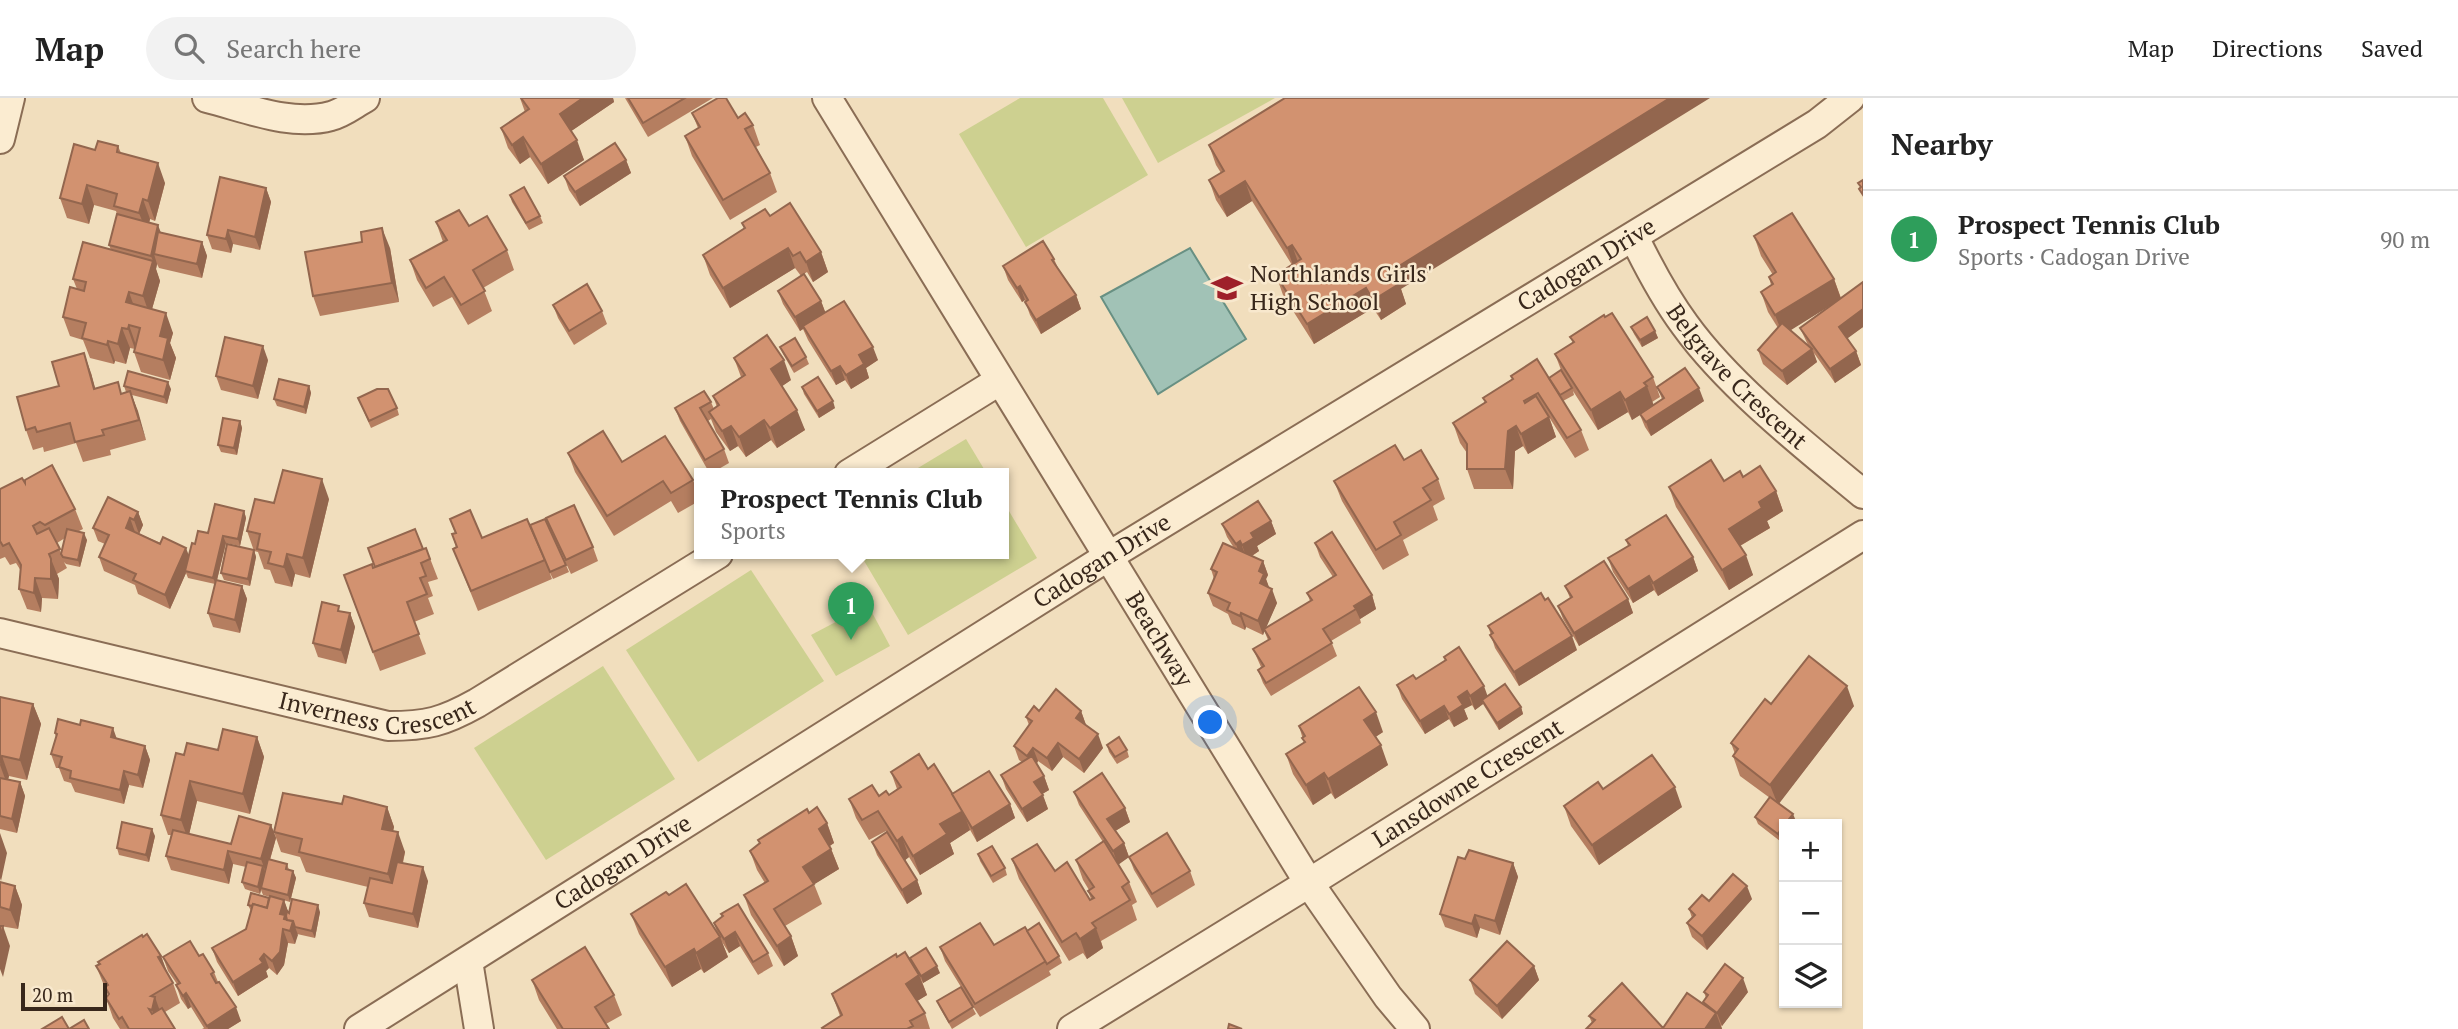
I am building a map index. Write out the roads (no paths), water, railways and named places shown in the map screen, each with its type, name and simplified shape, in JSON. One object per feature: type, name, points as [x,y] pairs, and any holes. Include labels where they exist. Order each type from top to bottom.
[{"type":"street","points":[[0,139],[10,98]]},
{"type":"street","points":[[208,98],[276,116],[307,121],[334,116],[365,98]]},
{"type":"street","name":"Beachway","points":[[827,98],[1309,883],[1388,998],[1415,1029]]},
{"type":"street","name":"Cadogan Drive","points":[[359,1029],[1109,556],[1817,124],[1850,98]]},
{"type":"street","name":"Belgrave Crescent","points":[[1634,237],[1658,285],[1686,327],[1716,362],[1756,401],[1863,494]]},
{"type":"street","points":[[859,468],[999,381]]},
{"type":"street","name":"Lansdowne Crescent","points":[[1072,1029],[1863,535]]},
{"type":"street","name":"Inverness Crescent","points":[[0,633],[366,722],[388,726],[421,726],[449,719],[477,703],[710,559]]},
{"type":"street","points":[[468,961],[479,1029]]},
{"type":"water","points":[[1190,248],[1246,339],[1158,394],[1101,297]]},
{"type":"place","name":"Northlands Girls' High School","points":[[1227,288]]},
{"type":"place","name":"Prospect Tennis Club","points":[[851,640]]}]
